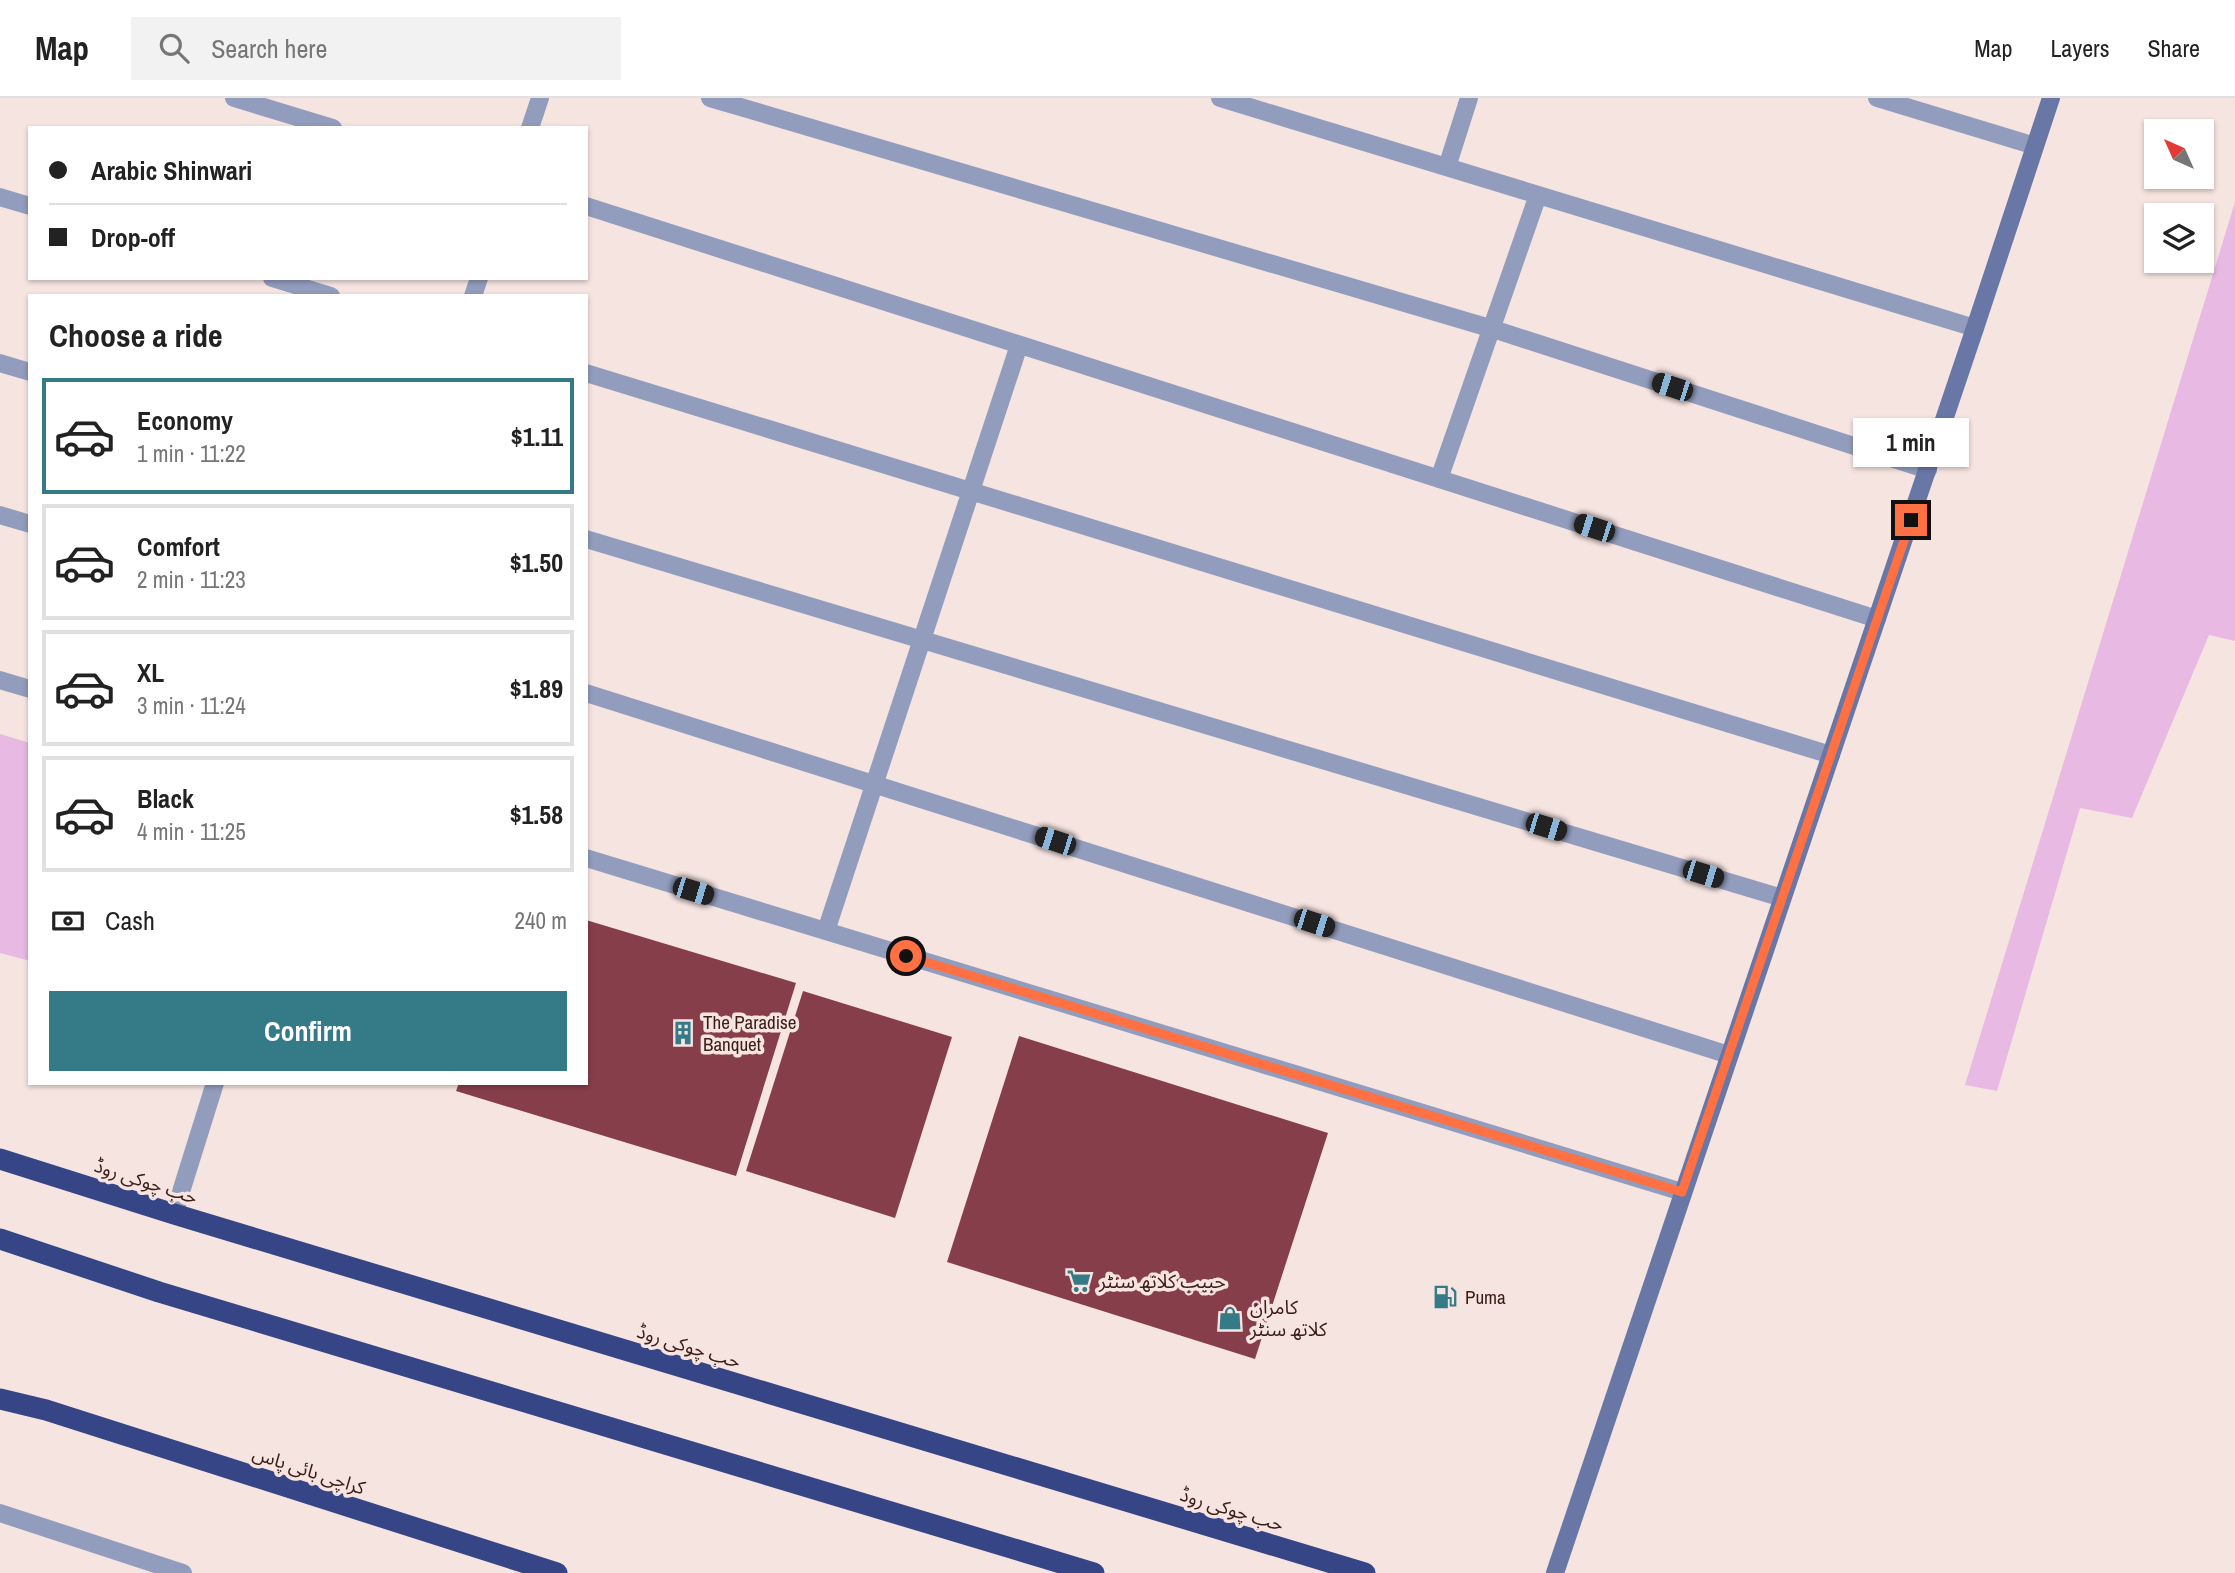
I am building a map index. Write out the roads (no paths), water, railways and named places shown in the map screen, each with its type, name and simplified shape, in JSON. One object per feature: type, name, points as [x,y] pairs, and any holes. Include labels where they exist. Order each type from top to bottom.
[{"type":"highway","name":"حب چوکی روڈ","points":[[0,1159],[174,1214],[1366,1573]]},
{"type":"highway","points":[[0,1239],[159,1293],[1094,1573]]},
{"type":"highway","name":"کراچی بائی پاس","points":[[0,1387],[46,1410]]},
{"type":"highway","name":"کراچی بائی پاس","points":[[0,1399],[46,1410],[557,1573]]},
{"type":"street","points":[[234,98],[326,126]]},
{"type":"street","points":[[531,126],[540,98]]},
{"type":"street","points":[[710,98],[1493,329],[1927,470]]},
{"type":"street","points":[[1220,98],[1975,328]]},
{"type":"street","points":[[1447,167],[1469,98]]},
{"type":"street","points":[[1877,98],[2035,146]]},
{"type":"street","points":[[1555,1573],[2051,98]]},
{"type":"street","points":[[1439,479],[1538,195]]},
{"type":"street","points":[[0,197],[28,205]]},
{"type":"street","points":[[588,207],[1877,619]]},
{"type":"street","points":[[279,280],[324,294]]},
{"type":"street","points":[[826,931],[1019,345]]},
{"type":"street","points":[[0,363],[28,371]]},
{"type":"street","points":[[588,374],[1830,755]]},
{"type":"street","points":[[0,515],[28,523]]},
{"type":"street","points":[[588,540],[1782,898]]},
{"type":"street","points":[[0,680],[28,688]]},
{"type":"street","points":[[588,694],[1729,1055]]},
{"type":"street","points":[[588,859],[1682,1192]]},
{"type":"street","points":[[174,1214],[214,1085]]},
{"type":"street","points":[[0,1513],[183,1573]]},
{"type":"place","name":"The Paradise Banquet","points":[[683,1033]]},
{"type":"place","name":"حبیب کلاتھ سنٹر","points":[[1079,1281]]},
{"type":"place","name":"Puma","points":[[1445,1297]]},
{"type":"place","name":"کامران کلاتھ سنٹر","points":[[1230,1318]]}]
